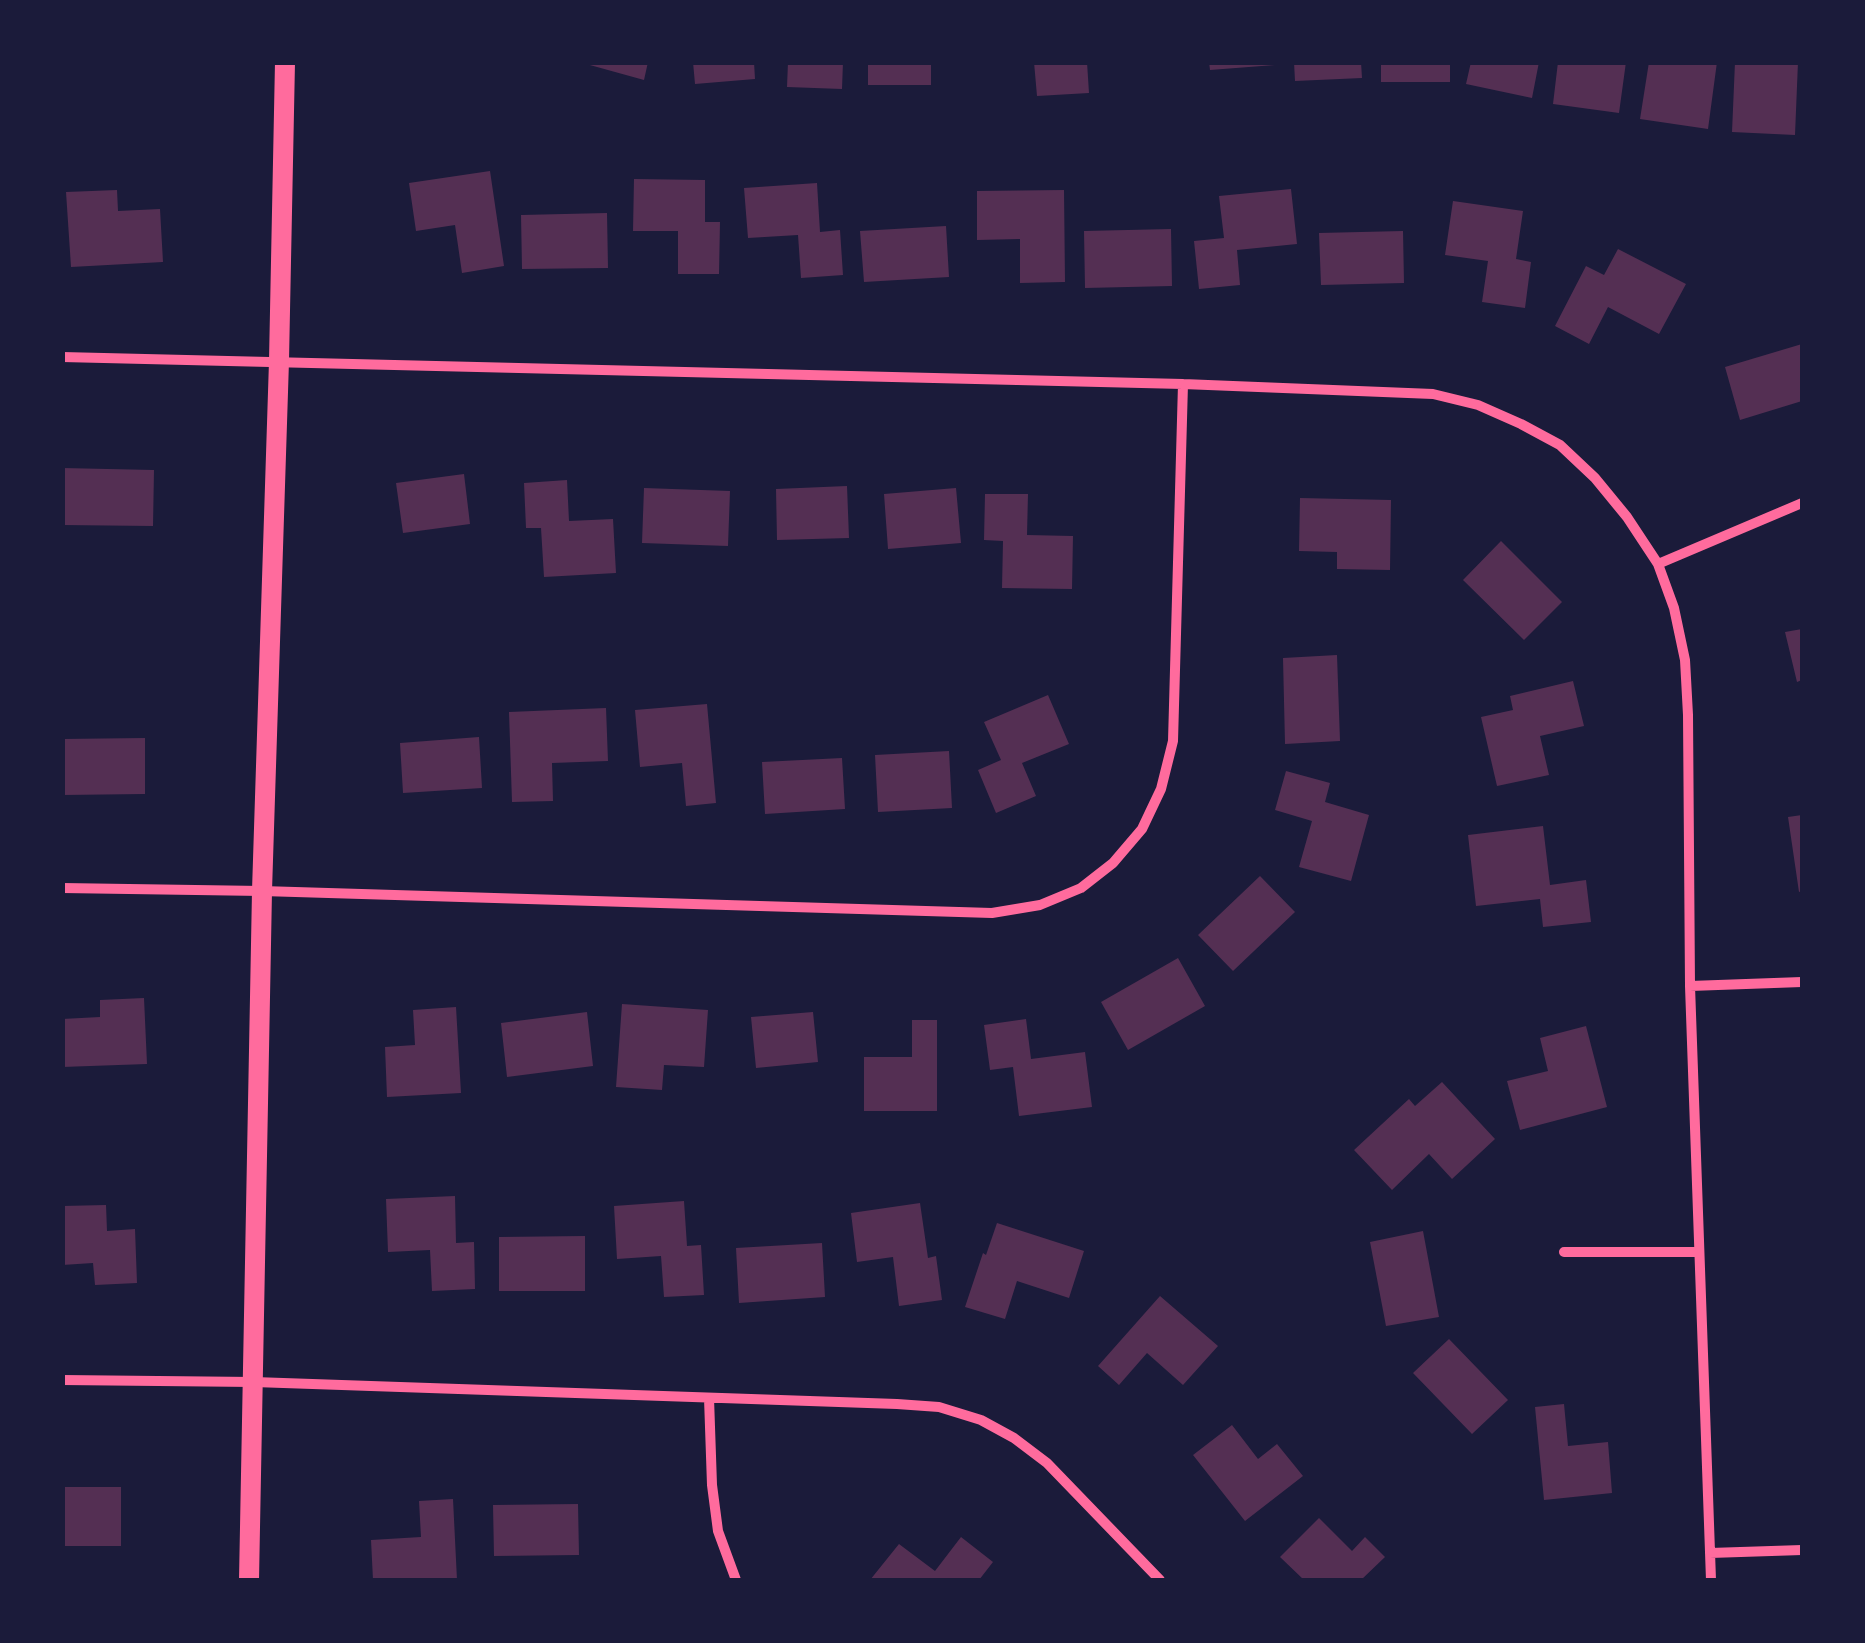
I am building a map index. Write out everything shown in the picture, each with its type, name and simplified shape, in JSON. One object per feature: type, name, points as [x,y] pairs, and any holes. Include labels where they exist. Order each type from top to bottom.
[{"type":"main road","points":[[249,1580],[262,891],[285,62]]},
{"type":"street","points":[[62,357],[1183,384],[1433,394],[1478,405],[1560,445],[1595,478],[1658,564],[1674,608],[1685,660],[1690,986],[1711,1580]]},
{"type":"street","points":[[62,888],[992,913],[1040,905],[1080,888],[1113,864],[1142,829],[1161,789],[1174,741],[1183,384]]},
{"type":"street","points":[[1658,564],[1802,502]]},
{"type":"street","points":[[1690,986],[1802,982]]},
{"type":"street","points":[[1564,1252],[1699,1252]]},
{"type":"street","points":[[62,1380],[254,1382],[939,1407],[981,1420],[1014,1438],[1047,1464],[1160,1580]]},
{"type":"street","points":[[709,1398],[718,1531],[736,1580]]},
{"type":"street","points":[[1710,1553],[1802,1550]]},
{"type":"building","points":[[579,62],[648,62],[644,80]]},
{"type":"building","points":[[693,62],[754,62],[755,79],[695,84]]},
{"type":"building","points":[[788,62],[843,62],[842,89],[787,87]]},
{"type":"building","points":[[868,62],[931,62],[931,85],[868,85]]},
{"type":"building","points":[[1034,62],[1087,62],[1089,93],[1037,96]]},
{"type":"building","points":[[1209,62],[1274,62],[1275,65],[1210,70]]},
{"type":"building","points":[[1294,62],[1361,62],[1362,78],[1295,81]]},
{"type":"building","points":[[1381,62],[1450,62],[1450,82],[1381,82]]},
{"type":"building","points":[[1471,62],[1539,62],[1532,98],[1466,84]]},
{"type":"building","points":[[1558,62],[1626,62],[1619,113],[1553,104]]},
{"type":"building","points":[[1649,62],[1717,62],[1708,129],[1640,119]]},
{"type":"building","points":[[1735,62],[1798,62],[1795,135],[1732,132]]},
{"type":"building","points":[[490,171],[504,266],[462,273],[455,225],[416,231],[409,183]]},
{"type":"building","points":[[634,179],[705,180],[705,222],[720,222],[719,274],[678,274],[678,231],[633,231]]},
{"type":"building","points":[[817,183],[820,232],[840,230],[843,275],[801,278],[798,235],[748,238],[744,188]]},
{"type":"building","points":[[1291,189],[1297,244],[1237,250],[1240,285],[1199,289],[1194,241],[1224,238],[1219,196]]},
{"type":"building","points":[[117,190],[118,211],[160,209],[163,262],[71,267],[66,192]]},
{"type":"building","points":[[1064,190],[1065,282],[1020,283],[1020,239],[977,240],[977,191]]},
{"type":"building","points":[[1453,201],[1523,211],[1516,259],[1531,262],[1525,308],[1482,302],[1488,261],[1445,255]]},
{"type":"building","points":[[607,213],[608,268],[522,269],[521,215]]},
{"type":"building","points":[[946,226],[949,277],[864,282],[860,231]]},
{"type":"building","points":[[1171,229],[1172,286],[1085,288],[1084,231]]},
{"type":"building","points":[[1403,231],[1404,283],[1321,285],[1319,233]]},
{"type":"building","points":[[1618,249],[1686,284],[1659,334],[1608,307],[1589,344],[1555,326],[1586,266],[1604,275]]},
{"type":"building","points":[[1802,344],[1802,401],[1740,420],[1725,367]]},
{"type":"building","points":[[62,468],[154,470],[153,526],[62,525]]},
{"type":"building","points":[[464,474],[470,524],[403,533],[396,483]]},
{"type":"building","points":[[567,480],[569,521],[613,519],[616,573],[544,577],[541,528],[526,528],[524,483]]},
{"type":"building","points":[[847,486],[849,538],[777,540],[776,489]]},
{"type":"building","points":[[644,488],[730,491],[728,546],[642,543]]},
{"type":"building","points":[[956,488],[961,543],[888,549],[884,494]]},
{"type":"building","points":[[985,494],[1028,494],[1027,535],[1073,536],[1072,589],[1002,588],[1003,541],[984,540]]},
{"type":"building","points":[[1300,498],[1391,500],[1390,570],[1337,569],[1337,552],[1299,551]]},
{"type":"building","points":[[1501,541],[1562,602],[1524,640],[1463,580]]},
{"type":"building","points":[[1802,629],[1802,680],[1797,682],[1785,632]]},
{"type":"building","points":[[1337,655],[1340,741],[1285,744],[1283,658]]},
{"type":"building","points":[[1573,681],[1584,726],[1540,736],[1549,775],[1497,786],[1481,717],[1513,710],[1510,696]]},
{"type":"building","points":[[1048,695],[1069,744],[1022,763],[1036,796],[996,813],[978,770],[1001,760],[984,722]]},
{"type":"building","points":[[707,704],[716,803],[686,806],[682,763],[640,767],[635,710]]},
{"type":"building","points":[[606,708],[608,761],[552,763],[553,801],[512,802],[509,712]]},
{"type":"building","points":[[479,737],[482,788],[403,793],[400,743]]},
{"type":"building","points":[[145,738],[145,794],[62,795],[62,739]]},
{"type":"building","points":[[949,751],[952,808],[878,812],[875,755]]},
{"type":"building","points":[[842,758],[845,809],[765,814],[762,762]]},
{"type":"building","points":[[1286,771],[1330,783],[1325,802],[1369,815],[1351,881],[1299,867],[1312,821],[1275,810]]},
{"type":"building","points":[[1802,815],[1802,891],[1799,892],[1788,817]]},
{"type":"building","points":[[1543,826],[1550,885],[1586,880],[1591,922],[1543,927],[1540,899],[1476,906],[1468,835]]},
{"type":"building","points":[[1260,876],[1295,912],[1233,971],[1198,935]]},
{"type":"building","points":[[1178,958],[1205,1006],[1128,1050],[1101,1002]]},
{"type":"building","points":[[144,998],[147,1064],[62,1067],[62,1019],[100,1017],[100,1000]]},
{"type":"building","points":[[622,1004],[708,1010],[704,1067],[664,1065],[662,1090],[616,1087]]},
{"type":"building","points":[[456,1007],[461,1093],[387,1097],[385,1047],[415,1045],[413,1010]]},
{"type":"building","points":[[587,1012],[593,1066],[507,1077],[501,1023]]},
{"type":"building","points":[[813,1012],[818,1062],[756,1068],[751,1017]]},
{"type":"building","points":[[1026,1019],[1031,1059],[1085,1052],[1092,1107],[1019,1116],[1013,1067],[990,1070],[984,1025]]},
{"type":"building","points":[[912,1020],[937,1020],[937,1111],[864,1111],[864,1057],[912,1057]]},
{"type":"building","points":[[1586,1026],[1607,1107],[1520,1130],[1507,1081],[1548,1071],[1540,1038]]},
{"type":"building","points":[[1442,1082],[1495,1139],[1452,1179],[1429,1154],[1392,1190],[1354,1150],[1409,1099],[1415,1106]]},
{"type":"building","points":[[455,1196],[456,1243],[474,1242],[475,1289],[432,1291],[430,1250],[388,1252],[386,1199]]},
{"type":"building","points":[[684,1201],[687,1246],[701,1245],[704,1295],[664,1297],[661,1256],[617,1259],[614,1206]]},
{"type":"building","points":[[920,1203],[928,1258],[936,1256],[942,1300],[899,1306],[893,1257],[857,1262],[851,1213]]},
{"type":"building","points":[[106,1205],[107,1231],[135,1229],[137,1283],[95,1285],[93,1263],[62,1265],[62,1206]]},
{"type":"building","points":[[997,1223],[1084,1251],[1069,1298],[1017,1281],[1005,1319],[965,1307]]},
{"type":"building","points":[[1423,1231],[1439,1317],[1386,1326],[1370,1242]]},
{"type":"building","points":[[585,1236],[585,1291],[499,1291],[499,1237]]},
{"type":"building","points":[[822,1243],[825,1297],[739,1303],[736,1248]]},
{"type":"building","points":[[1160,1296],[1218,1346],[1183,1385],[1147,1353],[1119,1385],[1098,1366]]},
{"type":"building","points":[[1449,1339],[1508,1400],[1472,1434],[1413,1373]]},
{"type":"building","points":[[1564,1404],[1568,1446],[1608,1442],[1612,1493],[1544,1500],[1535,1407]]},
{"type":"building","points":[[1232,1425],[1258,1459],[1277,1444],[1303,1476],[1245,1521],[1193,1455]]},
{"type":"building","points":[[62,1487],[121,1487],[121,1546],[62,1546]]},
{"type":"building","points":[[453,1499],[457,1580],[373,1580],[371,1540],[421,1537],[419,1501]]},
{"type":"building","points":[[578,1504],[579,1555],[494,1556],[493,1505]]},
{"type":"building","points":[[1319,1518],[1352,1551],[1365,1537],[1385,1557],[1361,1580],[1304,1580],[1280,1557]]},
{"type":"building","points":[[961,1537],[993,1562],[979,1580],[870,1580],[899,1544],[935,1571]]}]
